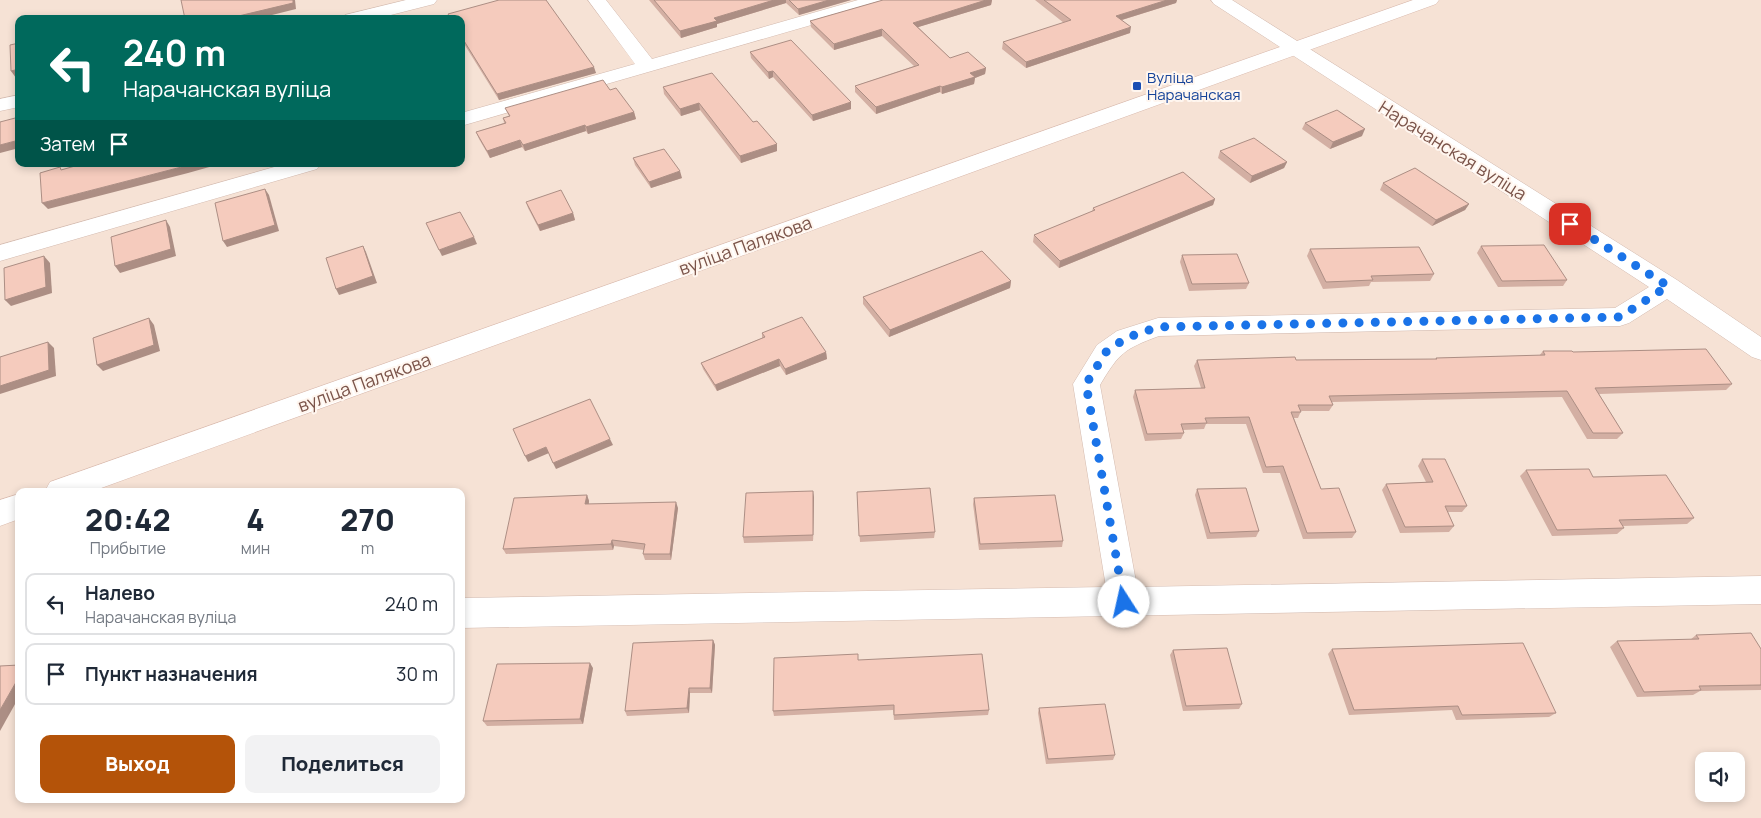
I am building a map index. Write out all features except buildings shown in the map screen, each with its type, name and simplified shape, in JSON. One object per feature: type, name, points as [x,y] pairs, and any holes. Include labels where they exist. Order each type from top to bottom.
[{"type":"street","points":[[368,15],[428,0]]},
{"type":"street","points":[[597,0],[647,66]]},
{"type":"street","points":[[465,119],[878,0]]},
{"type":"street","name":"Нарачанская вуліца","points":[[1220,0],[1668,286],[1761,350]]},
{"type":"street","name":"вуліца Палякова","points":[[68,488],[1430,0]]},
{"type":"street","points":[[0,105],[15,102]]},
{"type":"street","points":[[0,253],[299,167]]},
{"type":"street","points":[[1124,602],[1086,384],[1106,352],[1126,338],[1158,327],[1620,317],[1668,286]]},
{"type":"street","points":[[0,513],[15,507]]},
{"type":"street","points":[[465,613],[1761,590]]},
{"type":"shaded area","points":[[0,0],[1761,0],[1761,818],[0,818]]},
{"type":"place","name":"Вуліца Нарачанская","points":[[1137,86]]},
{"type":"route","points":[[1124,602],[1086,384],[1106,352],[1126,338],[1158,327],[1620,317],[1668,286],[1570,224]]}]
